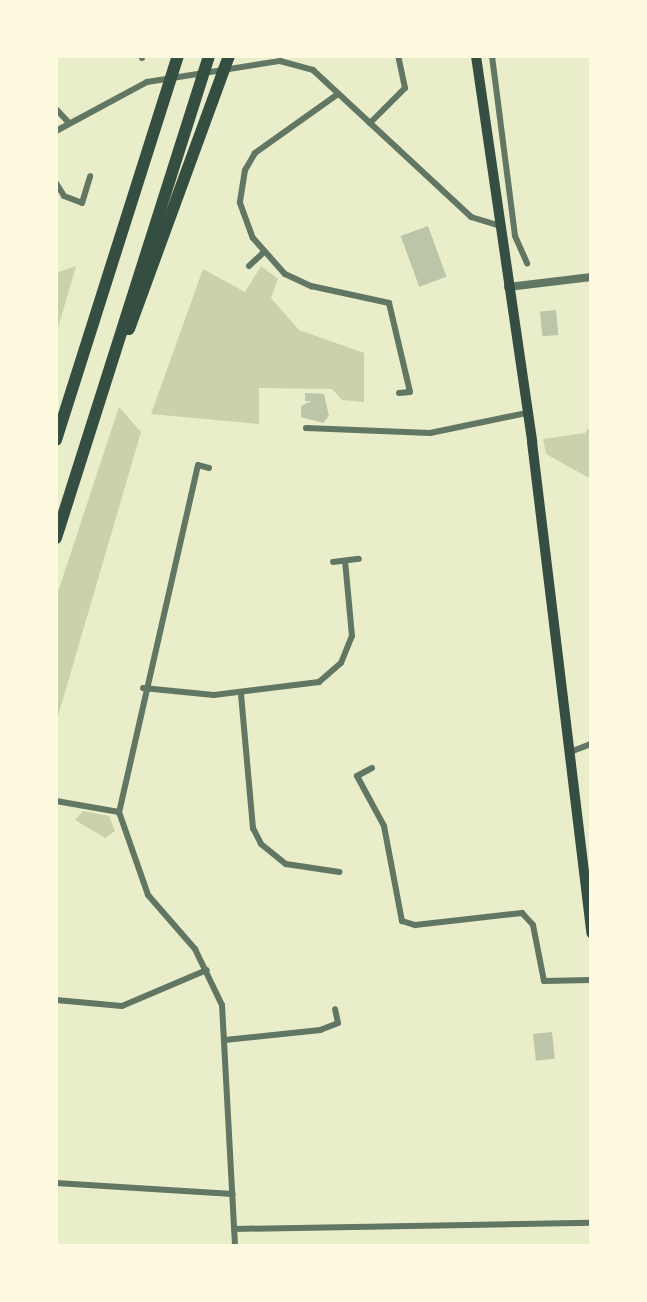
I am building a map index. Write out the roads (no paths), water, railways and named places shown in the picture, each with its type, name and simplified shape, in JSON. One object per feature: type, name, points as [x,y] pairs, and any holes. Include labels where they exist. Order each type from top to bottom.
[{"type":"highway","points":[[56,439],[178,56]]},
{"type":"highway","points":[[56,538],[209,56]]},
{"type":"highway","points":[[106,380],[141,303],[229,56]]},
{"type":"main road","points":[[475,56],[527,413],[570,752],[589,877],[591,933]]},
{"type":"street","points":[[370,123],[405,88],[398,56]]},
{"type":"street","points":[[492,56],[518,252],[527,263]]},
{"type":"street","points":[[56,131],[68,122],[148,82],[280,61],[313,70],[471,217],[498,225]]},
{"type":"street","points":[[338,94],[264,144],[245,170],[240,204],[263,253],[312,286],[389,303],[410,392],[399,393]]},
{"type":"street","points":[[56,110],[68,122]]},
{"type":"street","points":[[490,166],[507,165]]},
{"type":"street","points":[[56,183],[64,196],[82,203],[90,176]]},
{"type":"street","points":[[249,266],[263,253]]},
{"type":"street","points":[[508,287],[591,277]]},
{"type":"street","points":[[306,428],[430,433],[527,413]]},
{"type":"street","points":[[209,468],[198,465],[143,688],[120,812],[148,895],[207,970],[222,1005],[235,1246]]},
{"type":"street","points":[[332,562],[359,559]]},
{"type":"street","points":[[143,688],[241,694],[303,687],[341,663],[352,636],[345,561]]},
{"type":"street","points":[[241,694],[253,828],[261,844],[286,864],[338,873]]},
{"type":"street","points":[[570,752],[591,744]]},
{"type":"street","points":[[372,768],[357,776],[384,826],[402,921],[415,925],[522,913],[533,925],[544,981],[591,980]]},
{"type":"street","points":[[56,801],[120,812]]},
{"type":"street","points":[[56,1000],[122,1006],[207,970]]},
{"type":"street","points":[[225,1041],[320,1030],[338,1023],[335,1009]]},
{"type":"street","points":[[56,1183],[233,1194]]},
{"type":"street","points":[[234,1229],[591,1223]]}]
